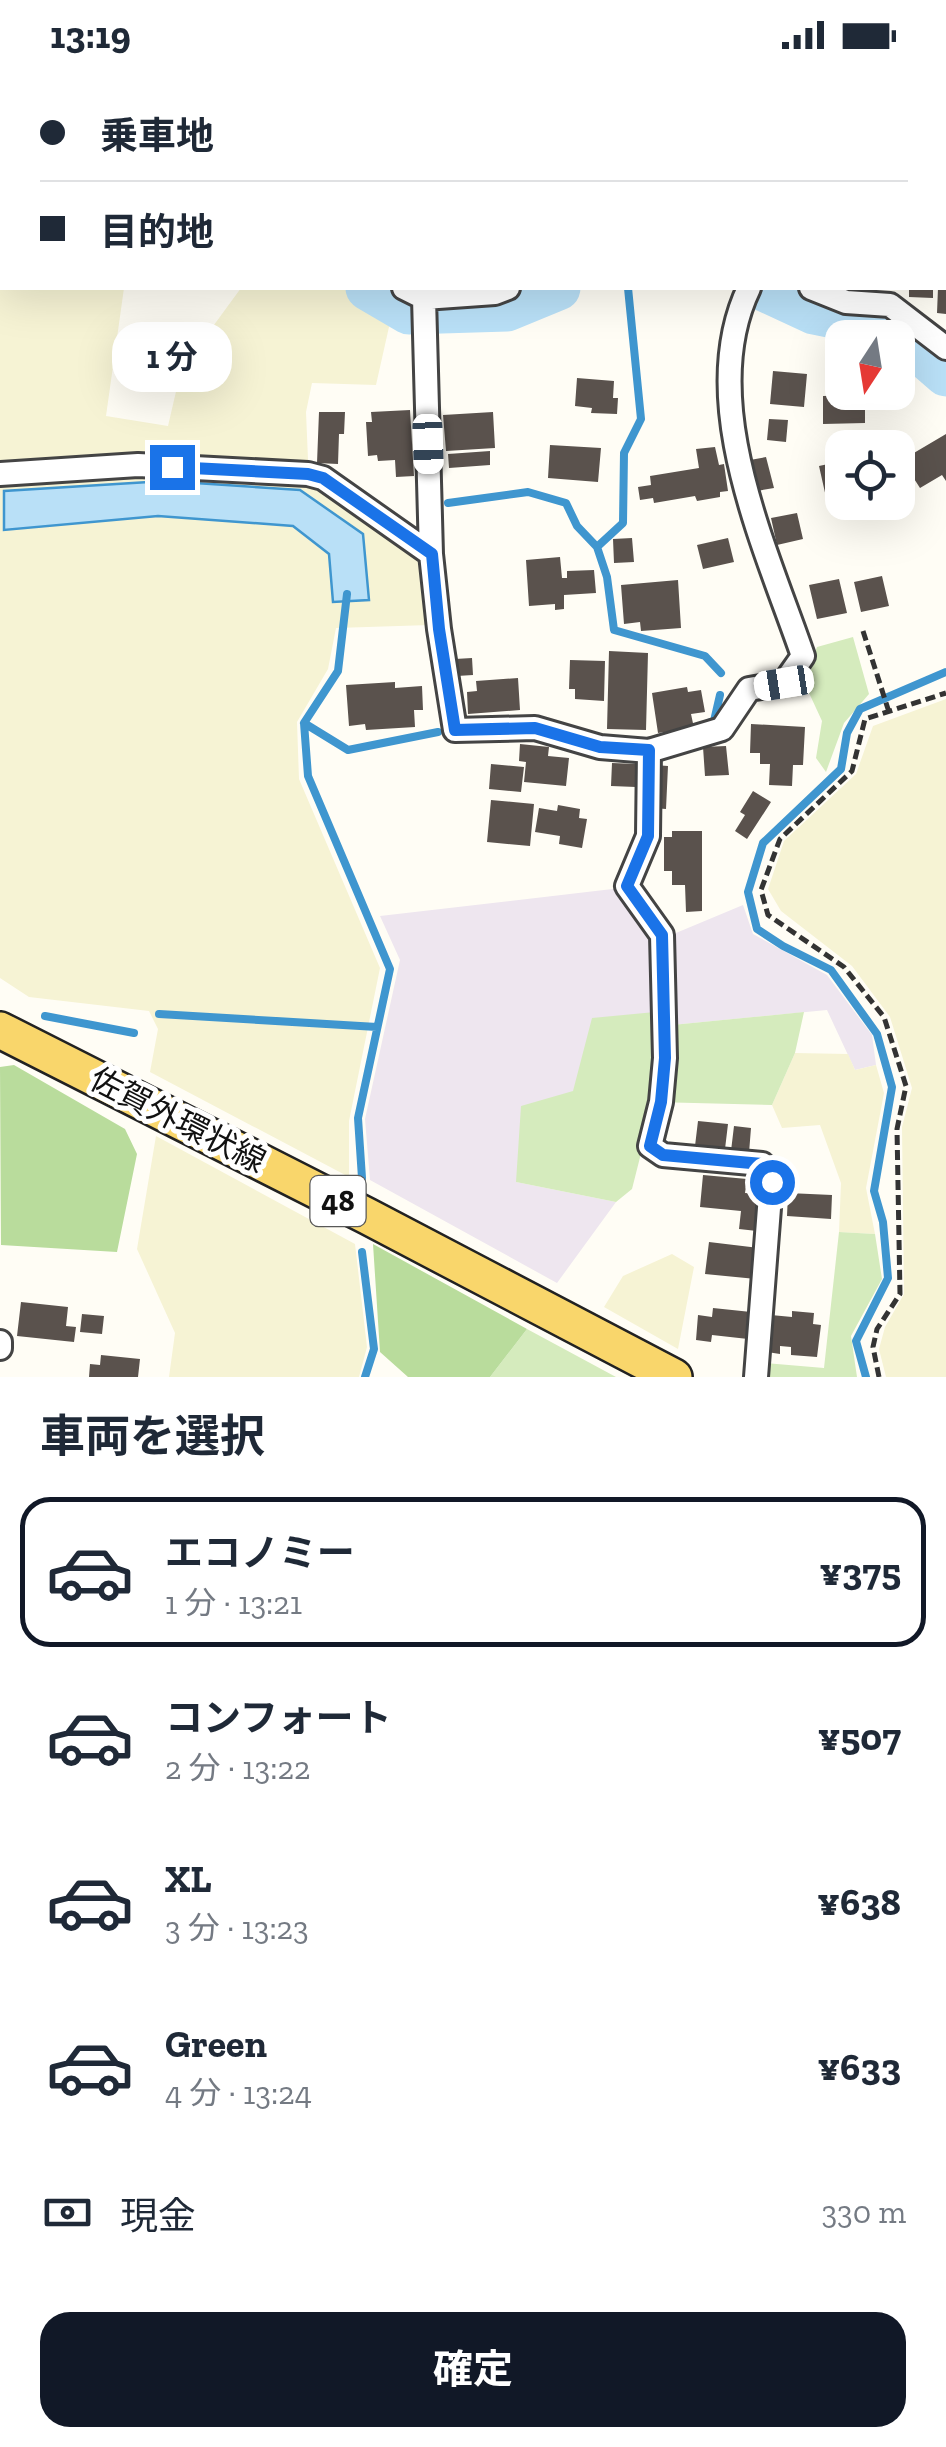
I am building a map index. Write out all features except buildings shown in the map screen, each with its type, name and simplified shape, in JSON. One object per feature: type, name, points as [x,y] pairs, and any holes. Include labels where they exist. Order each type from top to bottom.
[{"type":"main road","name":"佐賀外環状線","points":[[0,1030],[674,1377]]},
{"type":"street","points":[[502,290],[414,293],[425,334],[432,554],[455,730],[535,728],[600,747],[649,750],[722,730],[749,688],[784,683],[803,656],[747,496],[732,432],[728,371],[745,296]]},
{"type":"street","points":[[816,290],[846,302],[890,296],[946,348]]},
{"type":"street","points":[[0,474],[138,466],[308,474],[323,478],[432,554]]},
{"type":"street","points":[[649,750],[648,836],[627,886],[662,935],[665,1058],[661,1102],[650,1146],[663,1155],[762,1164],[772,1182],[756,1377]]},
{"type":"path","points":[[863,631],[889,712]]},
{"type":"path","points":[[879,1377],[873,1347],[877,1329],[900,1294],[897,1129],[906,1086],[884,1017],[844,967],[768,914],[761,890],[780,839],[852,771],[864,719],[946,693]]},
{"type":"shaded area","points":[[0,290],[124,290],[106,416],[168,426],[181,370],[240,290],[345,290],[391,318],[376,385],[312,383],[306,412],[309,483],[425,562],[430,625],[336,628],[328,669],[297,722],[299,779],[380,968],[349,1121],[349,1177],[150,1072],[158,1029],[149,1011],[29,997],[0,978]]},
{"type":"shaded area","points":[[946,699],[946,1377],[886,1377],[879,1349],[885,1327],[904,1294],[902,1127],[912,1088],[890,1017],[852,966],[781,911],[768,889],[784,841],[856,774],[873,726]]},
{"type":"shaded area","points":[[621,888],[652,943],[743,905],[753,934],[827,975],[872,1035],[876,1065],[855,1070],[827,1010],[672,1025],[573,1091],[516,1182],[616,1202],[557,1283],[370,1180],[365,1119],[400,960],[380,916]]},
{"type":"shaded area","points":[[795,1053],[848,1054],[855,1070],[876,1065],[884,1093],[866,1188],[875,1234],[839,1232],[841,1183],[820,1125],[782,1128],[772,1105]]},
{"type":"shaded area","points":[[156,1136],[355,1244],[367,1347],[359,1377],[169,1377],[175,1333],[137,1249]]},
{"type":"shaded area","points":[[672,1254],[694,1267],[678,1349],[604,1307],[623,1276]]},
{"type":"green space","points":[[853,637],[869,694],[844,723],[826,772],[816,758],[822,721],[804,682],[817,647]]},
{"type":"green space","points":[[655,1012],[672,1025],[804,1012],[795,1053],[772,1105],[654,1102],[632,1189],[616,1202],[516,1182],[521,1106],[573,1091],[592,1018]]},
{"type":"green space","points":[[14,1065],[125,1129],[137,1154],[117,1252],[1,1245],[0,1067]]},
{"type":"green space","points":[[839,1232],[875,1234],[882,1279],[851,1336],[857,1377],[763,1377],[765,1363],[824,1368]]},
{"type":"green space","points":[[373,1244],[527,1329],[490,1377],[408,1377],[380,1352]]},
{"type":"green space","points":[[527,1329],[616,1377],[490,1377]]},
{"type":"water","points":[[165,481],[300,490],[363,534],[369,600],[333,602],[329,554],[293,526],[158,516],[4,530],[4,491]]},
{"type":"waterway","points":[[371,290],[409,312],[507,309],[553,290]]},
{"type":"waterway","points":[[628,290],[641,419],[624,453],[623,523],[597,547],[607,577],[614,630],[705,656],[721,673]]},
{"type":"waterway","points":[[766,290],[814,312],[893,328],[946,374]]},
{"type":"waterway","points":[[448,503],[528,492],[566,503],[577,526],[597,547]]},
{"type":"waterway","points":[[347,594],[338,671],[304,723],[308,776],[390,969],[358,1118],[362,1178]]},
{"type":"waterway","points":[[866,1377],[856,1341],[888,1278],[883,1222],[874,1191],[892,1087],[877,1034],[831,970],[757,929],[748,892],[763,843],[841,769],[847,733],[860,709],[946,672]]},
{"type":"waterway","points":[[708,723],[714,721],[720,695]]},
{"type":"waterway","points":[[304,723],[348,750],[438,732]]},
{"type":"waterway","points":[[159,1014],[377,1027]]},
{"type":"waterway","points":[[45,1016],[134,1033]]},
{"type":"waterway","points":[[362,1252],[374,1349],[365,1377]]},
{"type":"route","points":[[172,467],[323,478],[432,554],[455,730],[535,728],[600,747],[649,750],[648,836],[627,886],[662,935],[665,1058],[661,1102],[650,1146],[663,1155],[762,1164],[772,1182]]}]
